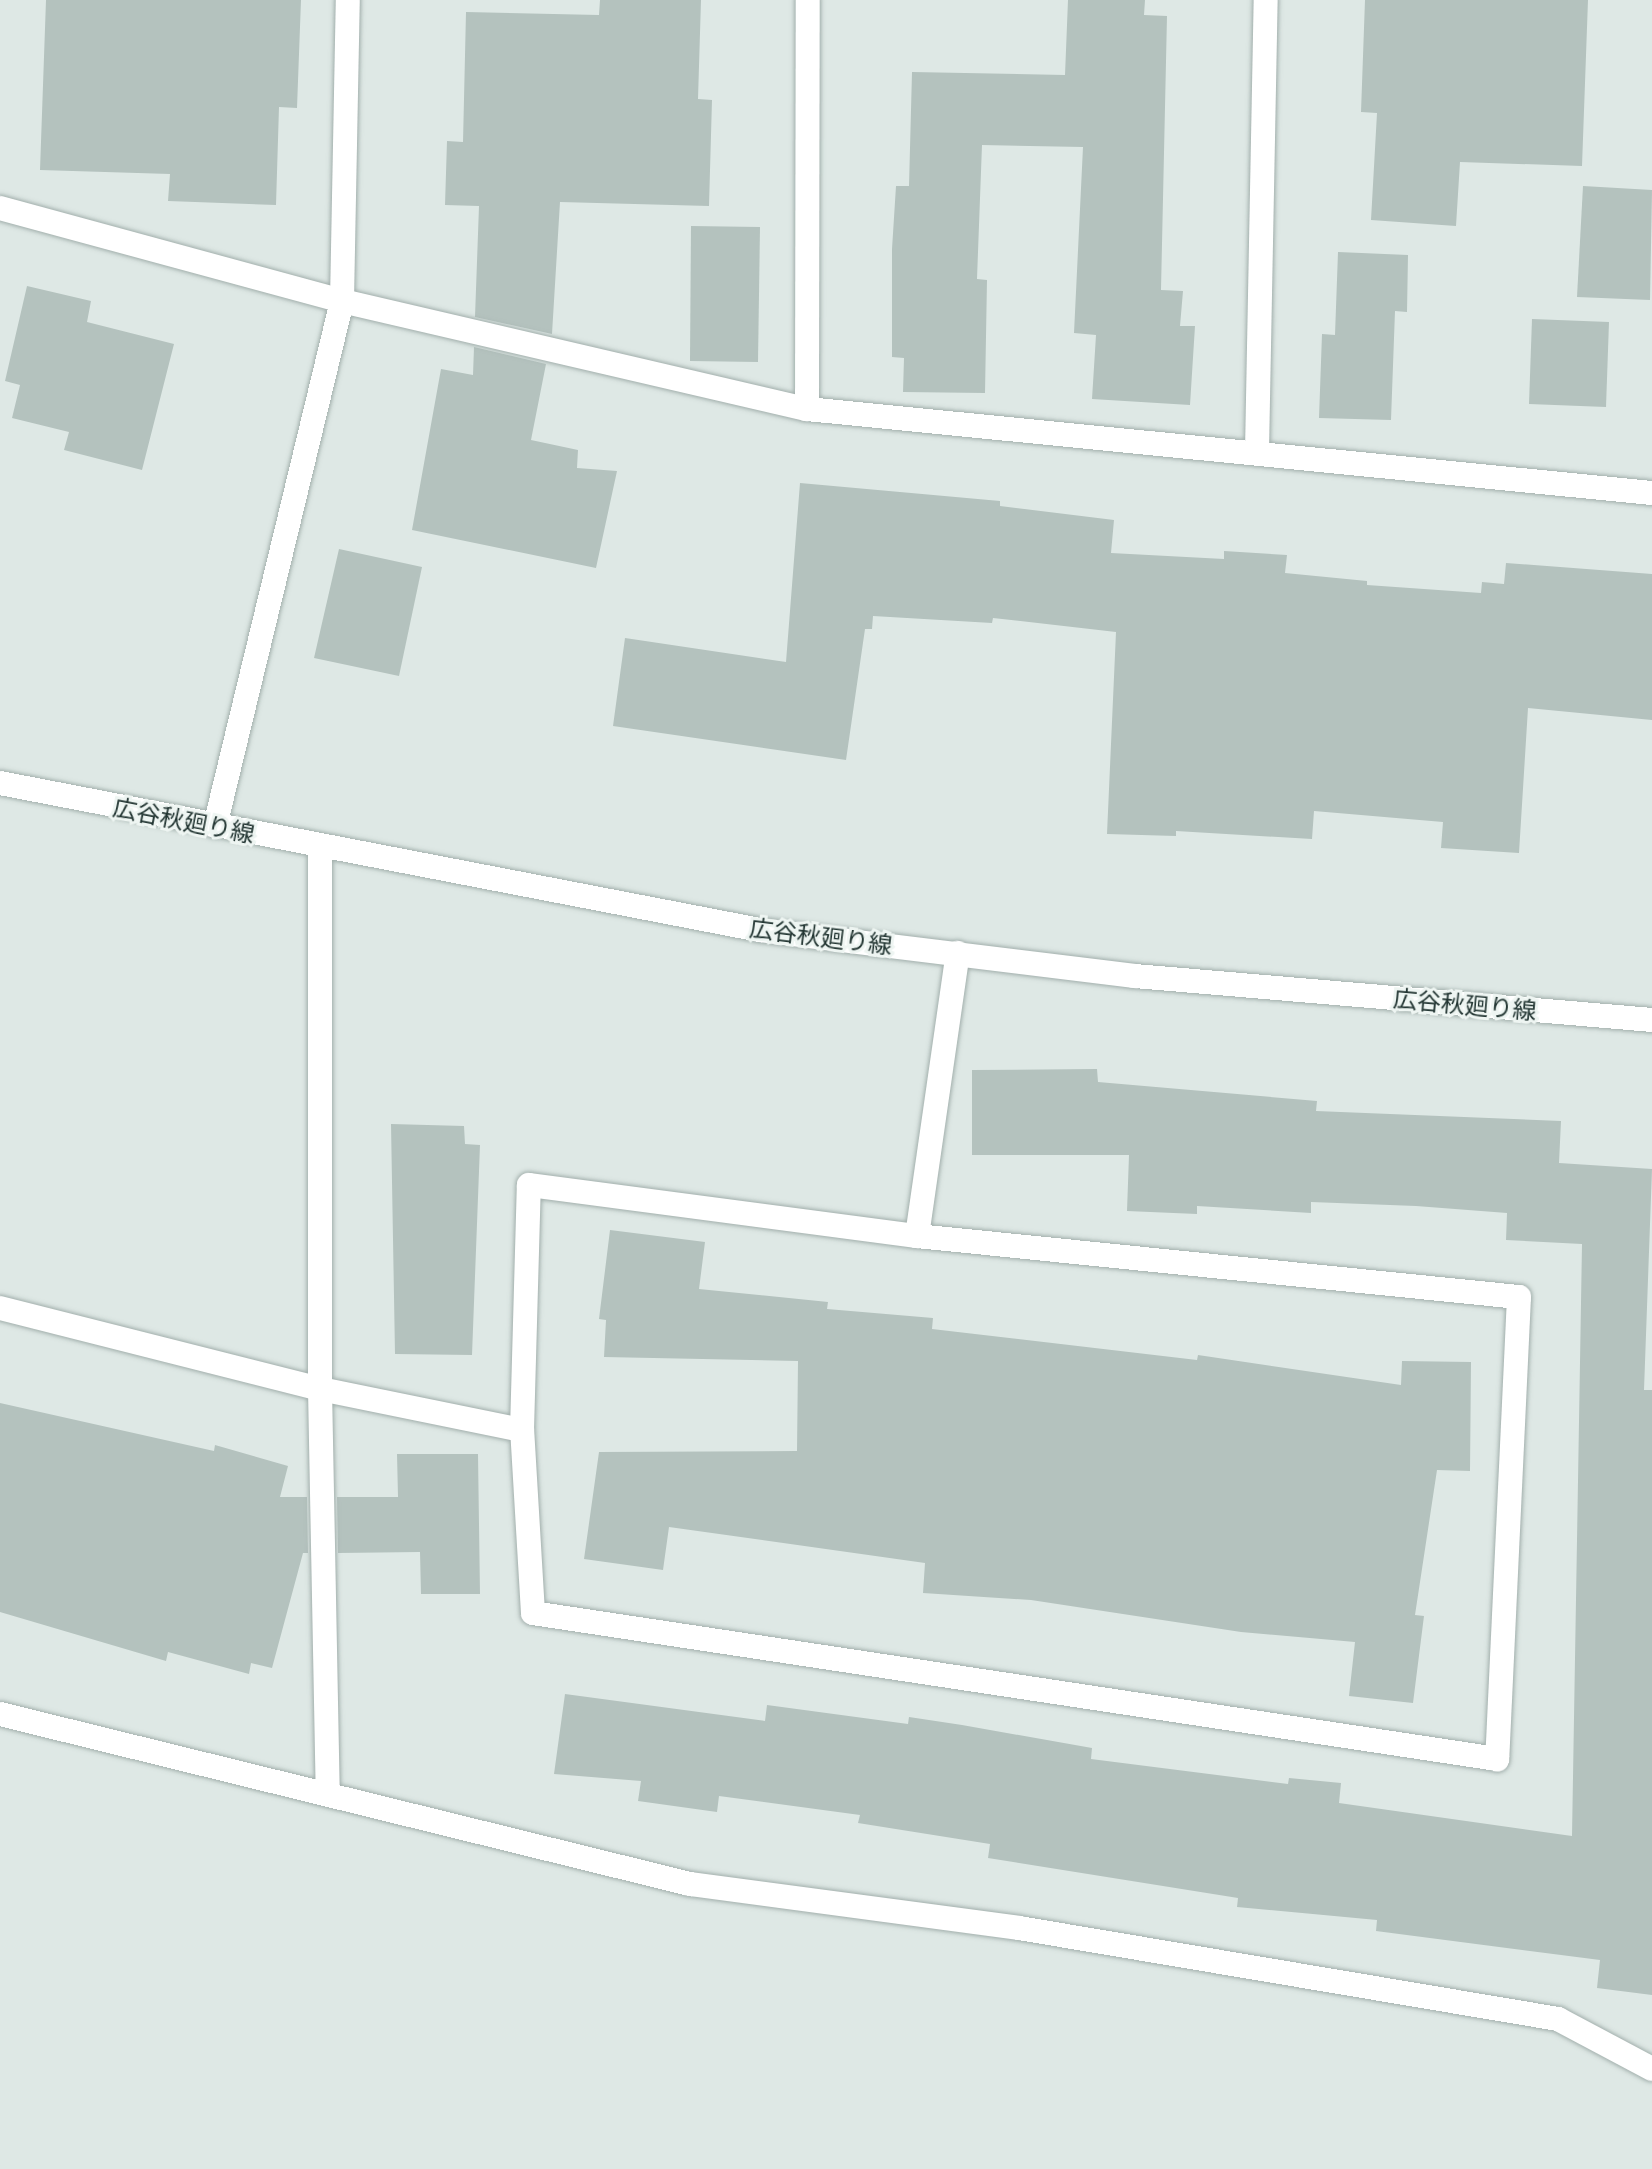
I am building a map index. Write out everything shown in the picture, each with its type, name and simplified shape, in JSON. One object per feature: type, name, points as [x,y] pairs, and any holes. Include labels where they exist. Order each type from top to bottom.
[{"type":"street","points":[[215,826],[342,301],[348,0]]},
{"type":"street","points":[[807,409],[808,0]]},
{"type":"street","points":[[1257,451],[1266,0]]},
{"type":"street","points":[[0,208],[342,301],[807,409],[1257,451],[1652,493]]},
{"type":"street","name":"広谷秋廻り線","points":[[0,783],[320,848],[760,930],[1135,976],[1652,1020]]},
{"type":"street","points":[[320,848],[320,1389],[328,1793]]},
{"type":"street","points":[[917,1236],[958,953]]},
{"type":"street","points":[[529,1185],[917,1236],[1519,1297],[1497,1759],[533,1613],[522,1430],[529,1185]]},
{"type":"street","points":[[0,1308],[320,1389],[522,1430]]},
{"type":"street","points":[[0,1714],[690,1884],[1019,1928],[1558,2019],[1652,2069]]},
{"type":"building","points":[[46,0],[301,0],[297,108],[279,107],[276,205],[168,201],[170,174],[40,170]]},
{"type":"building","points":[[600,0],[701,0],[698,99],[712,100],[709,206],[560,202],[552,334],[475,317],[479,206],[445,205],[447,141],[463,142],[466,12],[599,15]]},
{"type":"building","points":[[1068,0],[1145,0],[1144,15],[1167,16],[1161,290],[1183,291],[1180,326],[1195,326],[1190,405],[1092,399],[1096,335],[1074,333],[1083,147],[982,145],[977,279],[987,280],[985,393],[903,392],[904,358],[892,357],[892,249],[896,186],[909,186],[912,72],[1065,75]]},
{"type":"building","points":[[1365,0],[1588,0],[1582,166],[1460,162],[1456,226],[1371,220],[1377,113],[1361,112]]},
{"type":"building","points":[[1583,186],[1652,190],[1650,300],[1577,297]]},
{"type":"building","points":[[691,226],[760,227],[758,362],[690,361]]},
{"type":"building","points":[[1338,252],[1408,255],[1407,312],[1395,311],[1391,420],[1319,418],[1322,334],[1335,335]]},
{"type":"building","points":[[27,286],[91,301],[87,322],[174,344],[142,470],[64,450],[69,432],[12,418],[20,385],[5,381]]},
{"type":"building","points":[[1532,319],[1609,322],[1606,407],[1529,404]]},
{"type":"building","points":[[474,347],[546,364],[531,440],[578,450],[577,468],[617,471],[596,568],[412,530],[441,369],[473,375]]},
{"type":"building","points":[[800,483],[1000,501],[1000,506],[1114,520],[1111,553],[1224,559],[1224,551],[1287,555],[1285,573],[1367,581],[1367,585],[1481,593],[1482,582],[1504,584],[1506,563],[1652,574],[1652,720],[1528,708],[1519,853],[1441,848],[1443,822],[1314,811],[1312,839],[1176,831],[1176,836],[1107,834],[1116,632],[993,618],[992,623],[873,616],[872,629],[865,629],[846,760],[613,726],[625,638],[786,662]]},
{"type":"building","points":[[339,549],[422,567],[399,676],[314,658]]},
{"type":"building","points":[[1097,1069],[1098,1082],[1317,1101],[1316,1111],[1561,1121],[1559,1163],[1652,1169],[1644,1390],[1652,1390],[1652,1995],[1597,1988],[1600,1960],[1376,1931],[1377,1920],[1237,1907],[1238,1898],[988,1858],[990,1844],[858,1823],[860,1815],[719,1796],[717,1812],[638,1801],[641,1781],[554,1774],[565,1694],[765,1721],[767,1705],[908,1724],[909,1717],[962,1725],[1092,1748],[1091,1759],[1288,1784],[1289,1778],[1341,1783],[1339,1803],[1572,1836],[1582,1244],[1506,1240],[1507,1213],[1416,1206],[1311,1202],[1311,1213],[1197,1206],[1197,1214],[1127,1211],[1129,1155],[972,1155],[972,1070]]},
{"type":"building","points":[[391,1124],[464,1126],[465,1144],[480,1145],[472,1355],[395,1354]]},
{"type":"building","points":[[610,1230],[705,1242],[699,1289],[828,1302],[827,1309],[933,1318],[932,1329],[1197,1360],[1198,1355],[1401,1385],[1402,1361],[1471,1362],[1470,1471],[1437,1470],[1415,1615],[1424,1616],[1413,1703],[1349,1696],[1355,1642],[1241,1632],[1031,1600],[923,1593],[925,1563],[669,1527],[663,1570],[584,1559],[599,1452],[797,1451],[798,1361],[604,1357],[606,1320],[599,1319]]},
{"type":"building","points":[[0,1403],[214,1451],[215,1445],[288,1466],[280,1497],[307,1497],[308,1553],[303,1553],[272,1668],[251,1663],[249,1674],[168,1652],[166,1661],[0,1612]]},
{"type":"building","points":[[397,1454],[478,1454],[480,1594],[421,1594],[420,1552],[338,1553],[337,1497],[398,1497]]}]
